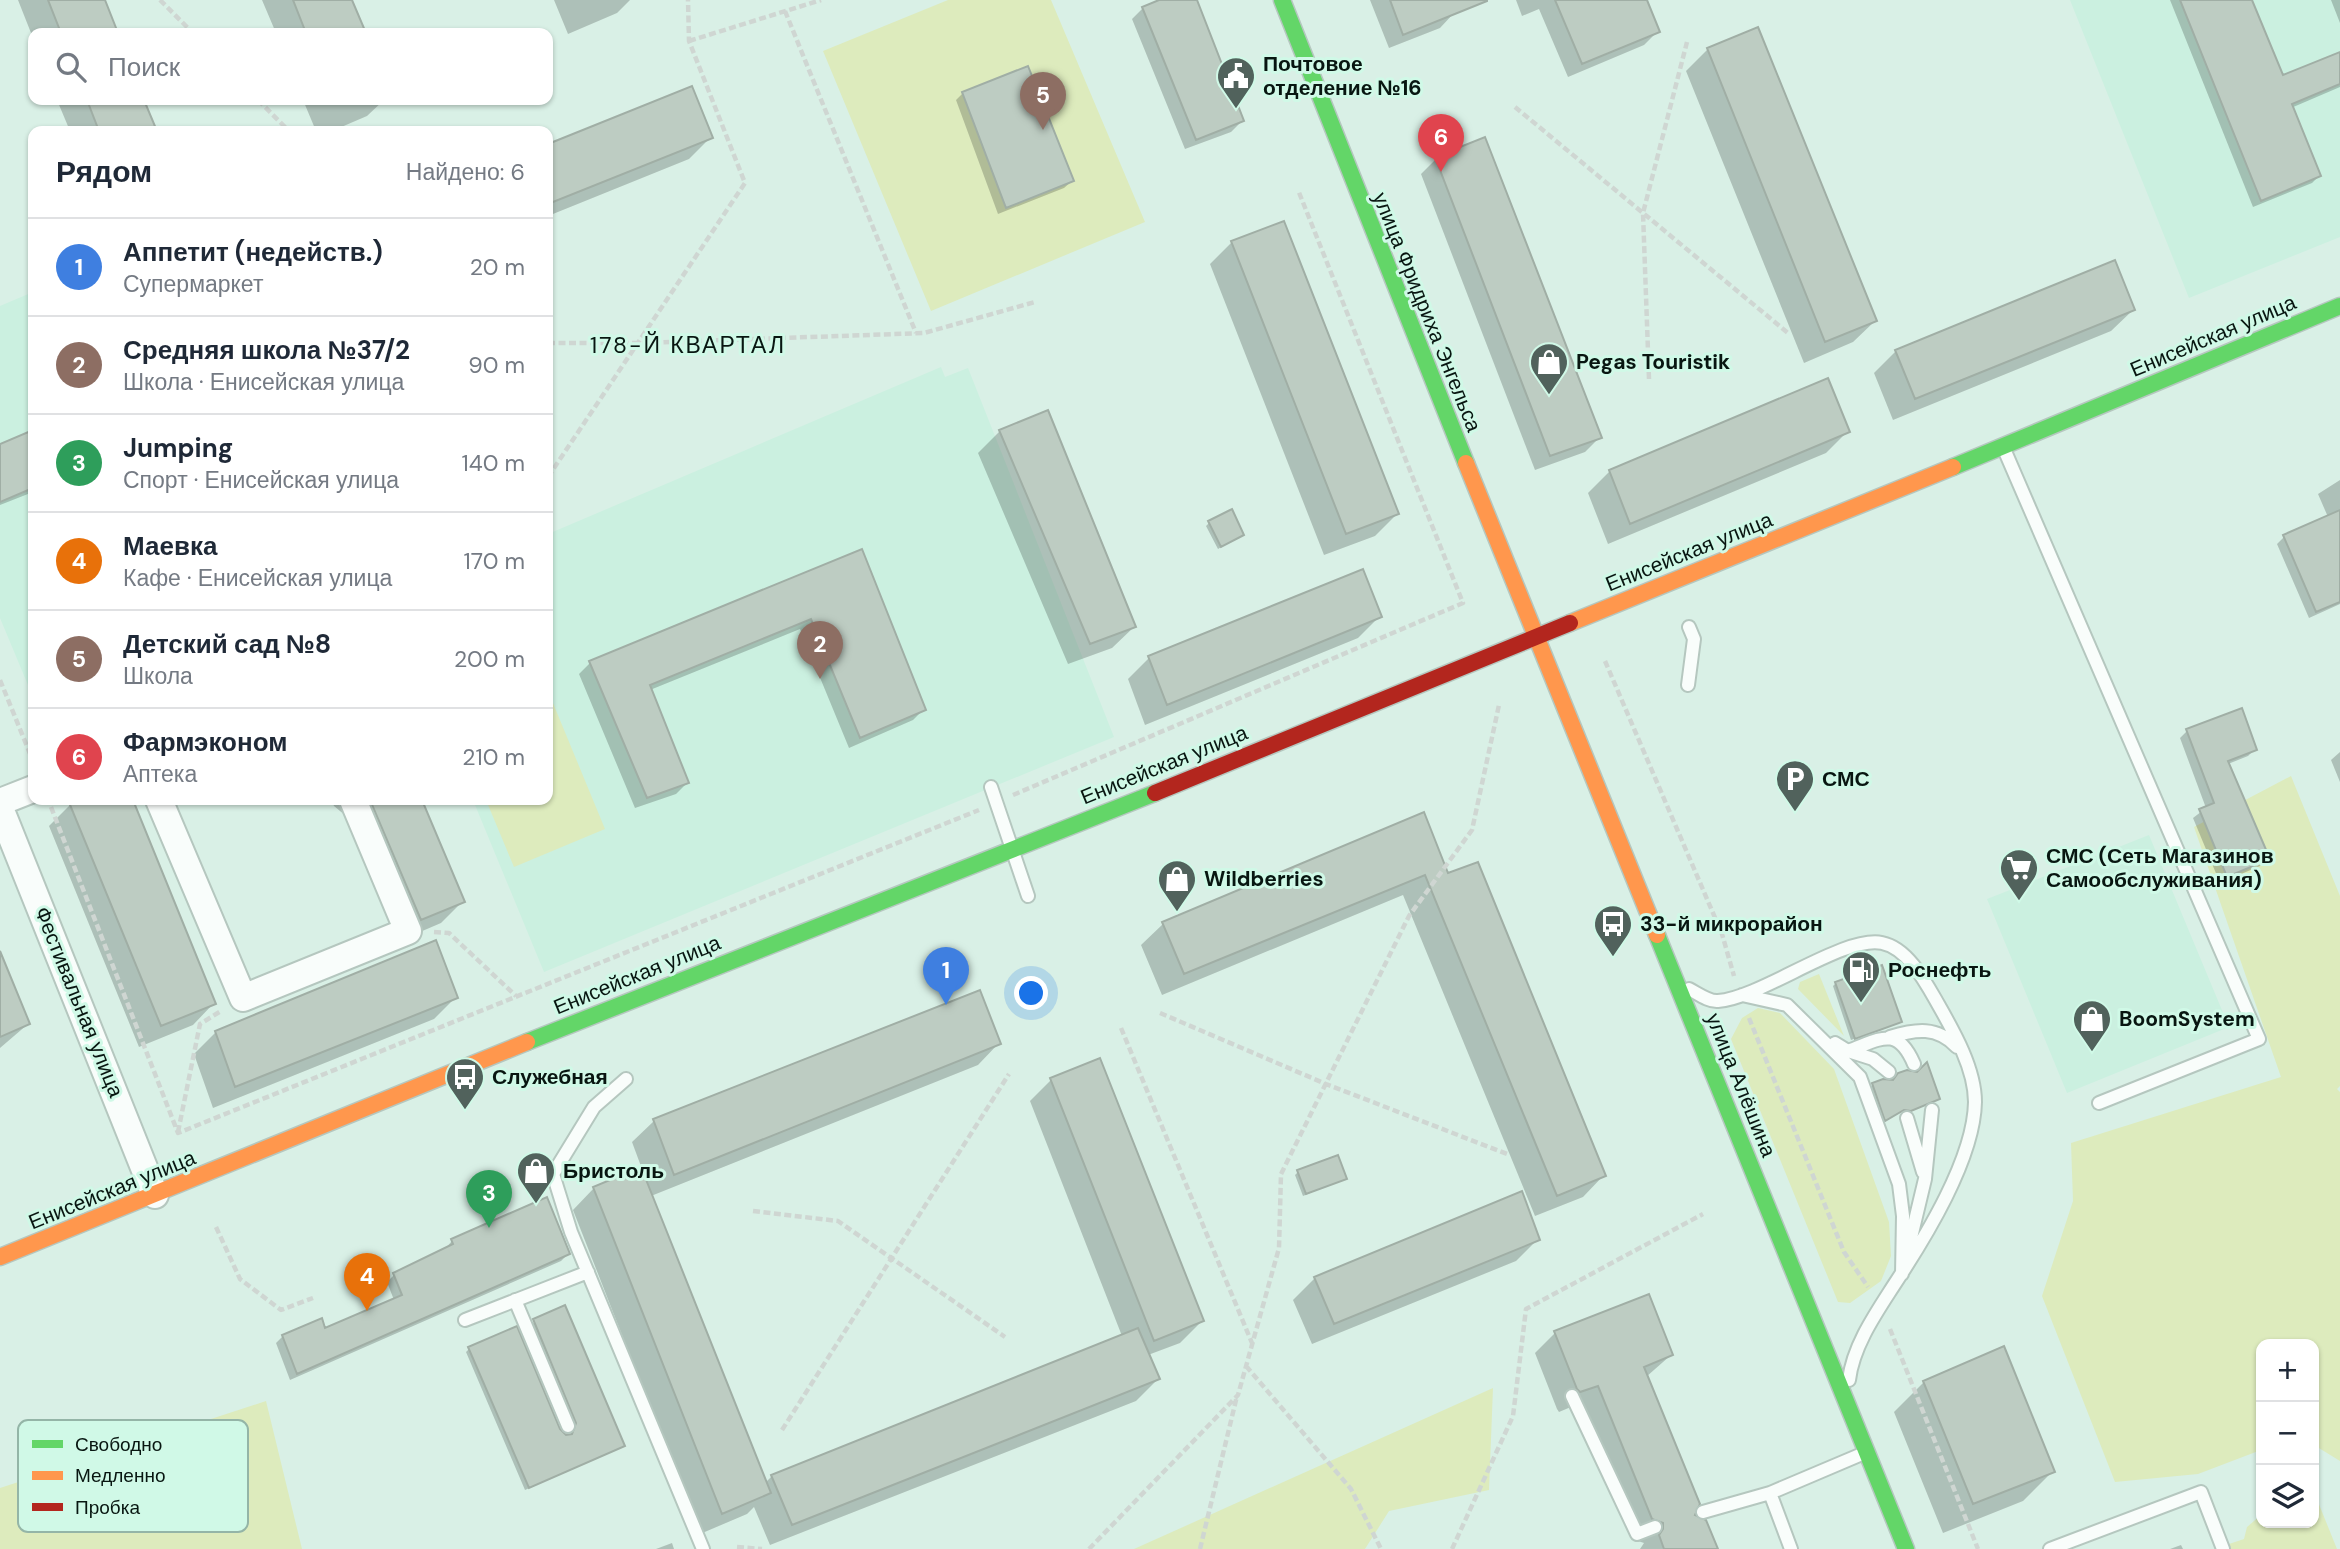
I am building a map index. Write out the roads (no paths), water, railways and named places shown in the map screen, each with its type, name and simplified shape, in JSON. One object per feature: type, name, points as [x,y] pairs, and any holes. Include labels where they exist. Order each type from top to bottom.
[{"type":"street","name":"улица Фридриха Энгельса","points":[[1282,0],[1536,638]]},
{"type":"street","name":"Енисейская улица","points":[[0,1257],[598,1013],[929,885],[2340,306]]},
{"type":"street","name":"улица Алёшина","points":[[1536,638],[1906,1549]]},
{"type":"street","points":[[0,802],[28,791]]},
{"type":"street","points":[[161,805],[243,998],[408,931],[355,805]]},
{"type":"street","name":"Фестивальная улица","points":[[0,808],[155,1195]]},
{"type":"lane","points":[[2003,445],[2259,1039],[2099,1103]]},
{"type":"lane","points":[[1688,684],[1694,639],[1689,627]]},
{"type":"lane","points":[[991,787],[1028,896]]},
{"type":"lane","points":[[1678,985],[1716,1002],[1740,995],[1850,948],[1867,943],[1886,944],[1912,965],[1927,985],[1963,1056],[1973,1085],[1971,1133],[1933,1223],[1880,1308],[1850,1371],[1848,1398],[1853,1418]]},
{"type":"lane","points":[[1740,995],[1787,1005],[1860,1077],[1899,1184],[1903,1216],[1902,1274]]},
{"type":"lane","points":[[1848,1051],[1889,1038],[1928,1030],[1951,1040],[1963,1056]]},
{"type":"lane","points":[[1815,1031],[1848,1051],[1873,1059],[1889,1072]]},
{"type":"lane","points":[[1889,1038],[1903,1042],[1914,1064]]},
{"type":"lane","points":[[626,1079],[594,1107],[553,1174],[571,1232],[703,1549]]},
{"type":"lane","points":[[1902,1274],[1925,1179],[1932,1110]]},
{"type":"lane","points":[[1907,1118],[1925,1179]]},
{"type":"lane","points":[[465,1320],[588,1272]]},
{"type":"lane","points":[[515,1300],[568,1426]]},
{"type":"lane","points":[[1572,1396],[1637,1534],[1656,1527]]},
{"type":"lane","points":[[1703,1512],[1770,1493],[1866,1452]]},
{"type":"lane","points":[[2050,1549],[2201,1492],[2223,1549]]},
{"type":"lane","points":[[1770,1493],[1791,1549]]},
{"type":"place","name":"Почтовое отделение №16","points":[[1236,110]]},
{"type":"place","name":"Детский сад №8","points":[[1043,130]]},
{"type":"place","name":"Фармэконом","points":[[1441,172]]},
{"type":"place","name":"Pegas Touristik","points":[[1549,396]]},
{"type":"place","name":"Средняя школа №37/2","points":[[820,679]]},
{"type":"place","name":"СМС","points":[[1795,813]]},
{"type":"place","name":"СМС (Сеть Магазинов Самообслуживания)","points":[[2019,902]]},
{"type":"place","name":"Wildberries","points":[[1177,913]]},
{"type":"place","name":"33-й микрорайон","points":[[1613,958]]},
{"type":"place","name":"Роснефть","points":[[1861,1004]]},
{"type":"place","name":"Аппетит (недейств.)","points":[[946,1005]]},
{"type":"place","name":"BoomSystem","points":[[2092,1053]]},
{"type":"place","name":"Служебная","points":[[465,1111]]},
{"type":"place","name":"Бристоль","points":[[536,1205]]},
{"type":"place","name":"Jumping","points":[[489,1228]]},
{"type":"place","name":"Маевка","points":[[367,1311]]},
{"type":"district","name":"178-Й КВАРТАЛ","points":[[688,345]]}]
